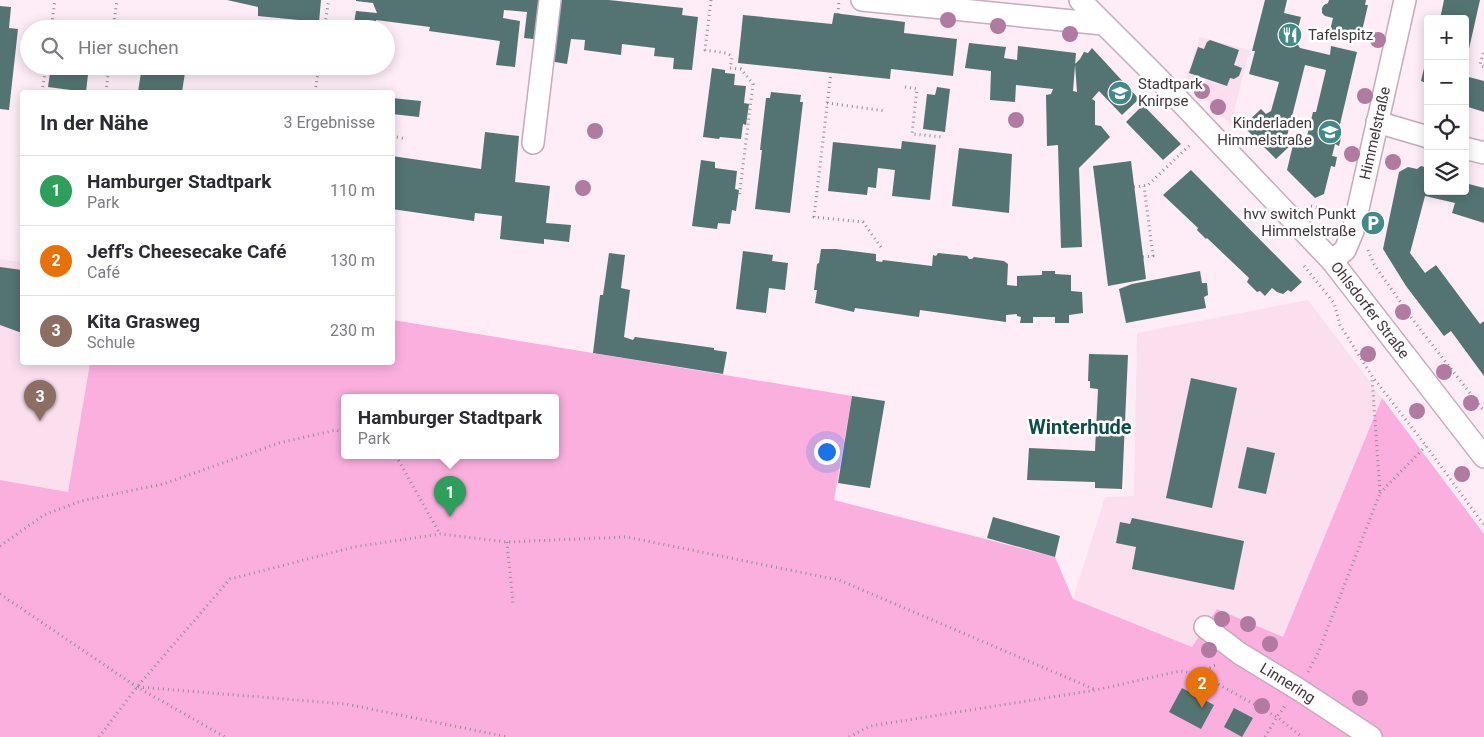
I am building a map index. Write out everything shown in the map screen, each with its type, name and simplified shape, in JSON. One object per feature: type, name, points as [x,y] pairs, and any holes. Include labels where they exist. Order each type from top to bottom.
[{"type":"street","points":[[533,143],[550,0]]},
{"type":"street","points":[[862,0],[1103,24]]},
{"type":"street","name":"Ohlsdorfer Straße","points":[[1080,0],[1157,77],[1332,261],[1484,456]]},
{"type":"street","name":"Himmelstraße","points":[[1332,261],[1346,250],[1353,231],[1405,0]]},
{"type":"street","points":[[1377,122],[1424,136]]},
{"type":"street","points":[[1469,149],[1484,153]]},
{"type":"street","name":"Linnering","points":[[1205,627],[1239,653],[1371,737]]},
{"type":"path","points":[[52,20],[55,0]]},
{"type":"path","points":[[114,20],[117,0]]},
{"type":"path","points":[[326,20],[329,0]]},
{"type":"path","points":[[711,0],[705,50],[730,55],[732,58],[730,68],[741,69],[753,84],[738,198]]},
{"type":"path","points":[[838,14],[839,0]]},
{"type":"path","points":[[1484,53],[1480,65],[1484,67]]},
{"type":"path","points":[[831,72],[814,217],[863,222],[883,250]]},
{"type":"path","points":[[42,90],[45,75]]},
{"type":"path","points":[[106,90],[108,75]]},
{"type":"path","points":[[315,90],[318,75]]},
{"type":"path","points":[[905,87],[917,89],[912,134],[943,137]]},
{"type":"path","points":[[827,103],[886,111]]},
{"type":"path","points":[[395,137],[406,139]]},
{"type":"path","points":[[1134,187],[1148,185],[1196,139]]},
{"type":"path","points":[[1143,257],[1153,256],[1144,186]]},
{"type":"path","points":[[1367,245],[1374,264],[1380,273],[1416,324],[1484,411]]},
{"type":"path","points":[[1298,259],[1334,302],[1340,325],[1372,376],[1484,525]]},
{"type":"path","points":[[1372,278],[1380,273]]},
{"type":"path","points":[[1372,376],[1380,493]]},
{"type":"path","points":[[0,546],[44,515],[81,501],[163,484],[279,443],[336,430],[341,432]]},
{"type":"path","points":[[1265,737],[1298,689],[1318,653],[1380,493],[1426,446]]},
{"type":"path","points":[[398,459],[440,534]]},
{"type":"path","points":[[99,737],[137,687],[230,579],[354,547],[440,534],[507,542],[627,537],[839,580],[1096,690]]},
{"type":"path","points":[[507,542],[513,604]]},
{"type":"path","points":[[0,594],[137,687],[225,737]]},
{"type":"path","points":[[849,737],[870,726],[1096,690],[1180,671],[1200,674],[1277,717],[1302,737]]},
{"type":"path","points":[[137,687],[346,704],[508,737]]},
{"type":"shaded area","points":[[1200,37],[1249,50],[1231,125],[1186,79]]},
{"type":"shaded area","points":[[0,259],[20,262],[20,365],[90,365],[68,492],[0,480]]},
{"type":"shaded area","points":[[1308,300],[1382,398],[1283,638],[1217,609],[1192,647],[1073,599],[1105,497],[1134,496],[1137,333]]},
{"type":"shaded area","points":[[395,320],[852,396],[834,500],[1055,557],[1073,599],[1192,647],[1217,609],[1283,637],[1382,398],[1484,534],[1484,737],[0,737],[0,480],[68,492],[90,365],[395,365]]},
{"type":"building","points":[[227,0],[321,0],[319,20],[258,16],[258,7]]},
{"type":"building","points":[[546,0],[542,40],[524,38],[527,12],[504,10],[503,18],[520,21],[515,67],[496,65],[500,41],[429,31],[430,27],[395,22],[395,20],[354,20],[356,11],[377,13],[373,3],[356,1]]},
{"type":"building","points":[[556,0],[609,0],[683,8],[682,15],[698,17],[692,70],[673,69],[674,58],[654,56],[655,48],[622,44],[621,55],[584,50],[585,40],[571,39],[567,64],[549,61]]},
{"type":"building","points":[[1265,0],[1287,0],[1284,13],[1301,17],[1295,40],[1300,48],[1330,55],[1331,46],[1357,52],[1337,137],[1341,138],[1339,146],[1335,144],[1332,156],[1337,157],[1335,167],[1331,166],[1324,194],[1315,198],[1287,170],[1293,145],[1304,148],[1313,112],[1316,112],[1326,70],[1305,65],[1287,136],[1293,143],[1276,159],[1243,126],[1261,109],[1266,114],[1271,111],[1279,82],[1249,74],[1255,51],[1252,51]]},
{"type":"building","points":[[1329,0],[1366,0],[1365,5],[1368,5],[1362,31],[1359,31],[1356,42],[1329,35],[1333,18],[1325,16],[1322,13],[1322,8]]},
{"type":"building","points":[[1444,0],[1480,0],[1469,49],[1469,15],[1441,15]]},
{"type":"building","points":[[0,6],[11,7],[9,28],[18,29],[9,110],[0,109]]},
{"type":"building","points":[[834,13],[905,22],[904,33],[957,39],[953,76],[891,69],[890,79],[738,63],[743,15],[832,24]]},
{"type":"building","points":[[1210,40],[1239,50],[1234,65],[1242,68],[1239,76],[1234,79],[1230,78],[1227,86],[1189,73],[1198,47],[1204,49]]},
{"type":"building","points":[[969,43],[1006,47],[1004,58],[1017,60],[1018,46],[1076,53],[1075,64],[1084,52],[1088,53],[1092,48],[1139,99],[1122,115],[1099,91],[1092,99],[1095,101],[1095,125],[1101,126],[1110,137],[1079,168],[1082,247],[1061,248],[1058,145],[1047,146],[1046,95],[1051,94],[1053,89],[1016,85],[1015,102],[990,100],[991,71],[965,68]],"holes":[[[1075,65],[1077,92],[1073,91]]]},
{"type":"building","points":[[712,68],[725,70],[725,73],[735,74],[734,85],[746,86],[744,103],[749,104],[746,125],[743,124],[741,139],[703,137]]},
{"type":"building","points":[[1424,68],[1424,82],[1421,81]]},
{"type":"building","points":[[50,75],[88,75],[86,90],[48,87]]},
{"type":"building","points":[[141,75],[185,75],[182,90],[138,90]]},
{"type":"building","points":[[1469,77],[1484,81],[1484,112],[1469,107]]},
{"type":"building","points":[[937,87],[950,89],[945,132],[923,129],[927,94],[935,95]]},
{"type":"building","points":[[771,92],[801,95],[800,102],[803,102],[790,213],[755,209],[766,98],[770,98]]},
{"type":"building","points":[[395,98],[421,101],[419,117],[395,114]]},
{"type":"building","points":[[1143,105],[1181,144],[1163,160],[1126,122]]},
{"type":"building","points":[[485,132],[519,136],[515,182],[550,186],[546,223],[571,225],[569,242],[544,239],[544,244],[500,239],[502,216],[475,213],[474,221],[395,209],[395,156],[481,169]]},
{"type":"building","points":[[902,141],[936,145],[930,200],[892,196],[895,170],[878,168],[876,188],[868,187],[867,195],[828,191],[833,142],[901,149]]},
{"type":"building","points":[[959,148],[1012,154],[1009,213],[952,206]]},
{"type":"building","points":[[701,160],[715,162],[715,168],[737,171],[735,189],[739,190],[736,211],[732,210],[730,224],[718,223],[717,229],[692,226]]},
{"type":"building","points":[[1131,161],[1146,279],[1108,286],[1093,166]]},
{"type":"building","points":[[1421,166],[1424,167],[1424,195],[1469,195],[1469,184],[1484,188],[1484,223],[1452,213],[1455,203],[1425,196],[1410,253],[1425,273],[1436,265],[1480,324],[1484,321],[1484,376],[1451,331],[1444,336],[1406,286],[1383,249],[1399,172],[1408,167],[1417,169]]},
{"type":"building","points":[[1191,170],[1302,282],[1291,292],[1288,290],[1283,294],[1272,288],[1265,296],[1260,291],[1257,292],[1247,282],[1249,278],[1206,239],[1197,230],[1198,228],[1163,195]]},
{"type":"building","points":[[821,249],[876,254],[876,261],[882,262],[883,260],[932,266],[933,255],[936,256],[938,253],[967,256],[969,259],[974,257],[1004,261],[1008,264],[1007,285],[1017,286],[1017,276],[1042,275],[1042,271],[1055,271],[1055,274],[1071,275],[1071,291],[1082,292],[1083,313],[1069,315],[1069,323],[1055,323],[1055,317],[1033,317],[1033,323],[1020,323],[1021,317],[1017,316],[1017,314],[1006,315],[1006,322],[920,310],[919,317],[855,308],[854,312],[815,303],[817,290],[814,290]]},
{"type":"building","points":[[743,251],[773,255],[772,261],[788,263],[785,290],[769,288],[766,313],[736,309]]},
{"type":"building","points":[[609,253],[625,255],[621,288],[630,290],[624,337],[633,340],[635,337],[714,348],[714,350],[727,352],[723,374],[593,353],[600,295],[603,295]]},
{"type":"building","points":[[0,267],[20,270],[20,332],[0,325]]},
{"type":"building","points":[[1200,271],[1202,283],[1207,283],[1208,295],[1204,297],[1206,308],[1126,323],[1119,289],[1132,284]]},
{"type":"building","points":[[1089,354],[1128,355],[1122,489],[1095,488],[1095,482],[1027,480],[1029,448],[1095,451],[1098,389],[1090,388],[1090,381],[1088,381]]},
{"type":"building","points":[[1191,378],[1237,388],[1212,508],[1166,498]]},
{"type":"building","points":[[852,396],[885,401],[870,488],[838,483]]},
{"type":"building","points":[[1247,447],[1275,453],[1266,494],[1238,488]]},
{"type":"building","points":[[993,517],[1060,536],[1055,557],[987,538]]},
{"type":"building","points":[[1132,518],[1244,541],[1234,590],[1132,569],[1136,547],[1116,543],[1120,522],[1130,524]]},
{"type":"building","points":[[1182,688],[1214,705],[1201,729],[1169,712]]},
{"type":"building","points":[[1234,708],[1253,718],[1242,737],[1224,727]]},
{"type":"place","name":"Tafelspitz","points":[[1290,35]]},
{"type":"place","name":"Stadtpark Knirpse","points":[[1120,93]]},
{"type":"place","name":"Kinderladen Himmelstraße","points":[[1330,132]]},
{"type":"place","name":"hvv switch Punkt Himmelstraße","points":[[1373,223]]},
{"type":"place","name":"Kita Grasweg","points":[[40,421]]},
{"type":"place","name":"Hamburger Stadtpark","points":[[450,517]]},
{"type":"place","name":"Jeff's Cheesecake Café","points":[[1202,708]]},
{"type":"district","name":"Winterhude","points":[[1080,427]]}]
